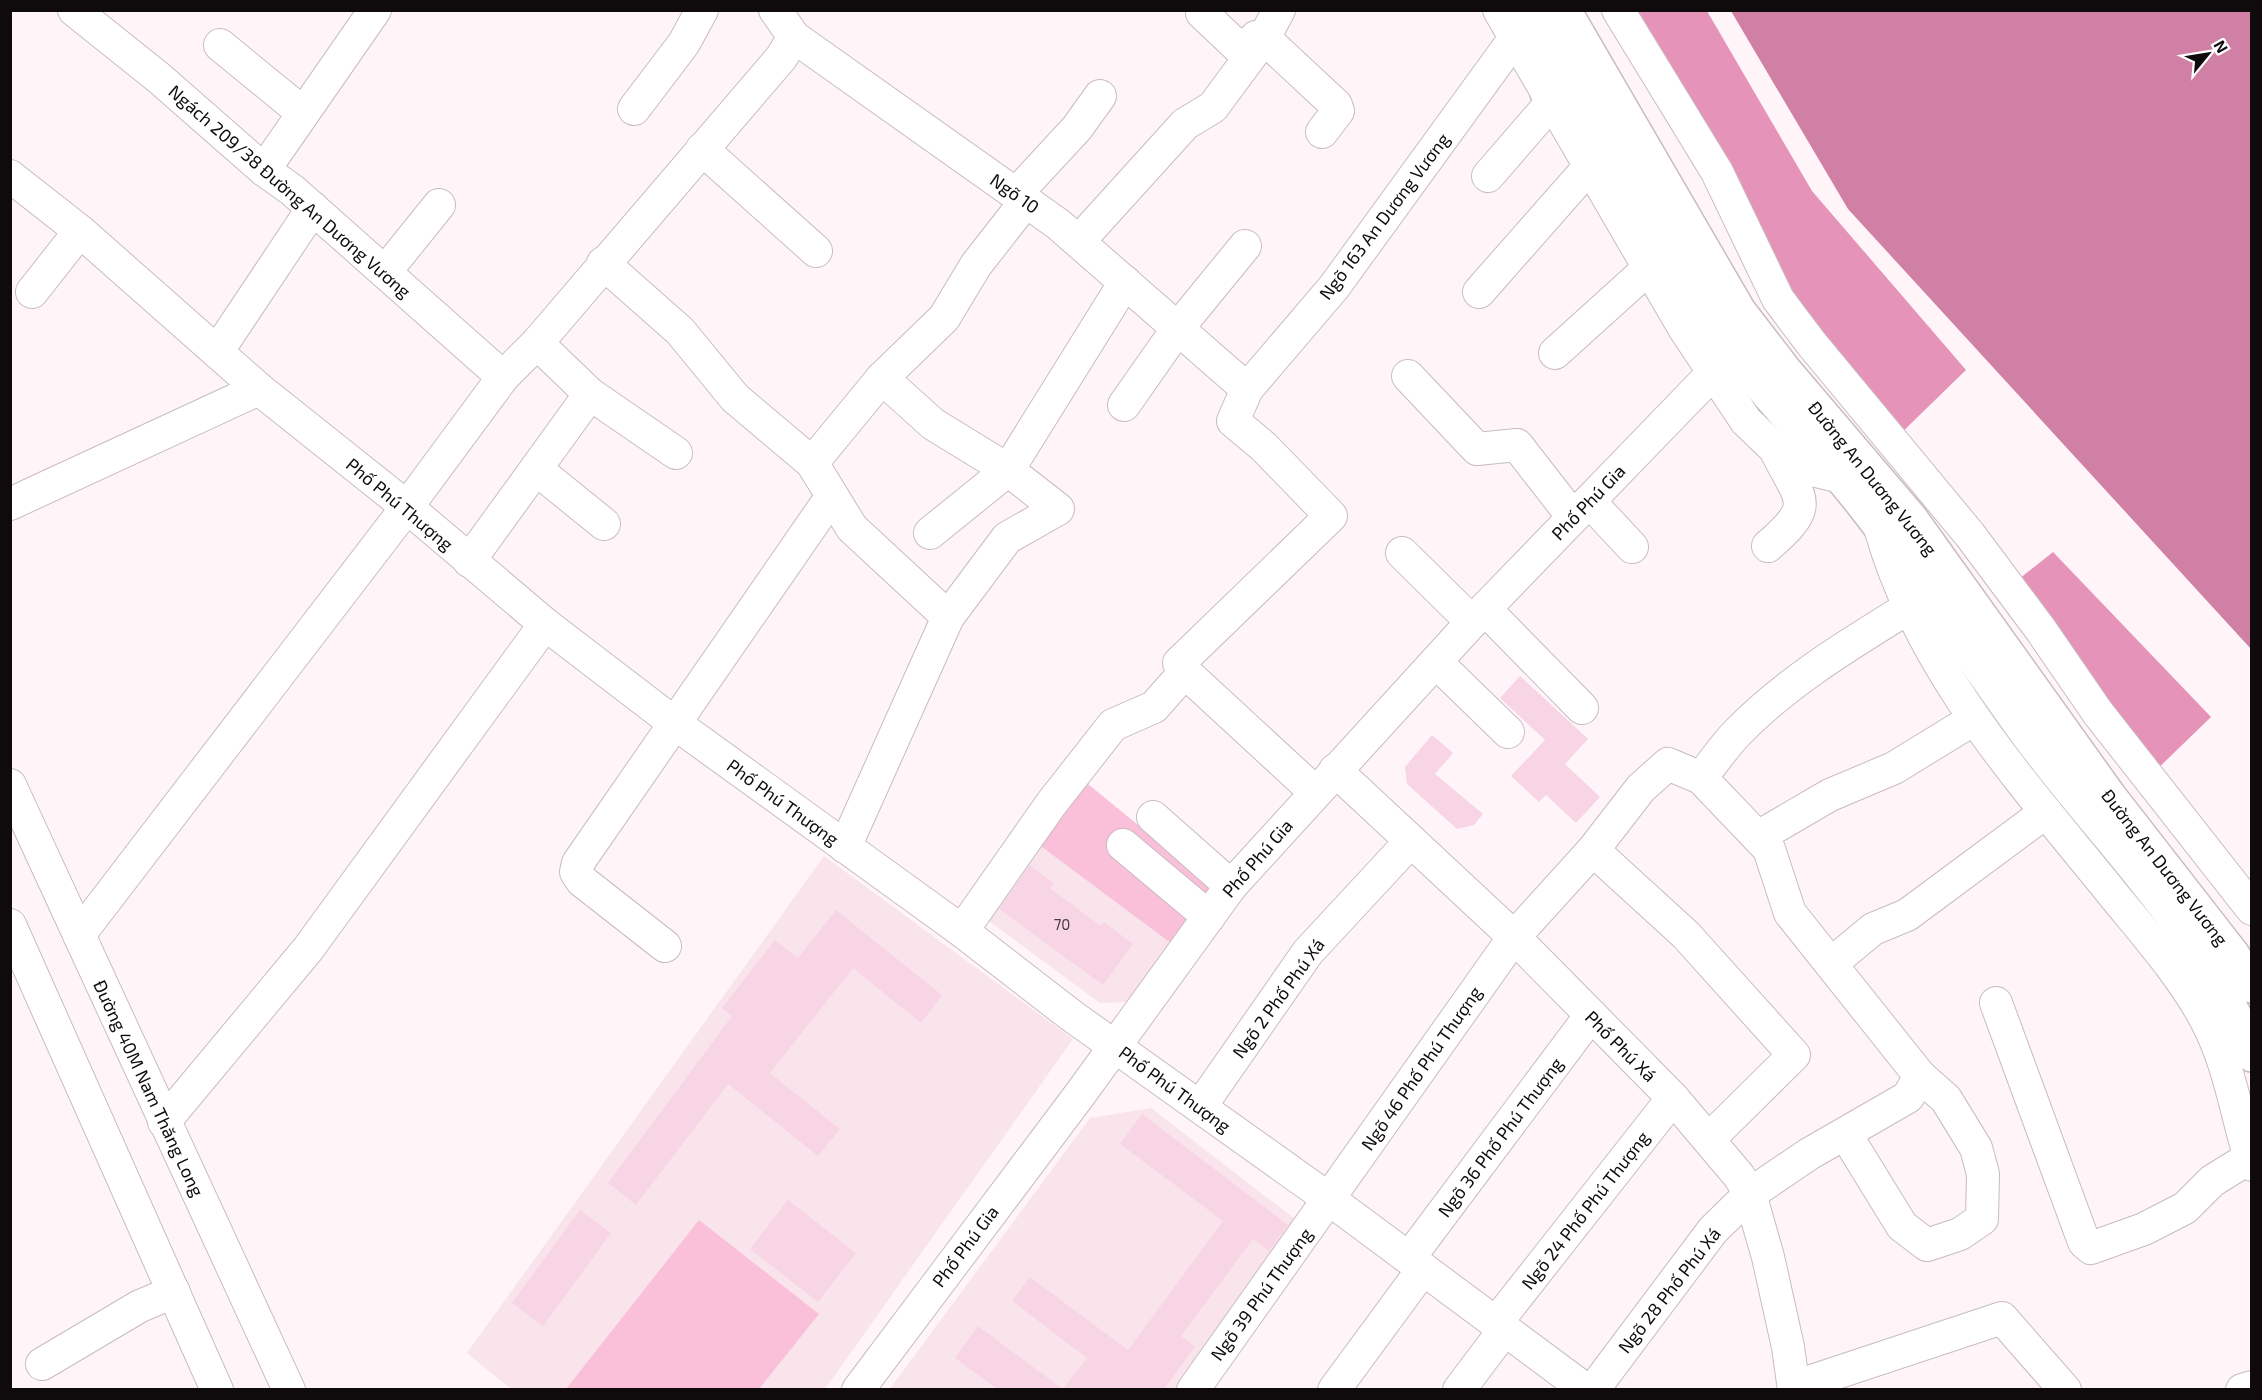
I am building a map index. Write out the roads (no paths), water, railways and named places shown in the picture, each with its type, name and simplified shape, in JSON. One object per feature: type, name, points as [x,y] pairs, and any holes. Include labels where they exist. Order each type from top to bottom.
[{"type":"main road","name":"Đường An Dương Vương","points":[[1534,10],[1670,253],[1716,327],[1751,374],[1841,477],[1879,525],[1945,613],[2023,728],[2219,982],[2252,1055]]},
{"type":"main road","name":"Đường An Dương Vương","points":[[1564,10],[1739,311],[1786,372],[1912,520],[2110,797],[2233,955],[2252,986]]},
{"type":"main road","points":[[1515,25],[1544,74],[1549,97]]},
{"type":"street","name":"Ngách 209/38 Đường An Dương Vương","points":[[74,10],[159,78],[264,170],[313,208],[503,376]]},
{"type":"street","points":[[264,170],[375,10]]},
{"type":"street","points":[[634,109],[684,43],[702,10]]},
{"type":"street","name":"Ngõ 10","points":[[775,10],[794,37],[1021,197],[1079,241],[1247,389]]},
{"type":"street","points":[[1079,241],[1185,124],[1213,107],[1263,40],[1280,10]]},
{"type":"street","points":[[1499,10],[1515,25]]},
{"type":"street","name":"Đường An Dương Vương","points":[[1618,10],[1717,172],[1778,299],[1810,343],[1970,535],[2041,630],[2098,713],[2252,909]]},
{"type":"street","points":[[1202,13],[1239,48],[1248,45],[1256,37],[1263,40],[1335,105],[1338,111],[1322,132]]},
{"type":"street","name":"Ngõ 163 An Dương Vương","points":[[1185,672],[1179,663],[1331,516],[1264,447],[1233,421],[1247,389],[1334,287],[1515,25]]},
{"type":"street","points":[[79,935],[407,507],[503,376],[537,343],[603,263],[781,58],[794,37]]},
{"type":"street","points":[[220,45],[303,113]]},
{"type":"street","points":[[812,463],[882,378],[944,318],[1021,197],[1100,96]]},
{"type":"street","points":[[1488,176],[1549,97]]},
{"type":"street","name":"Đường An Dương Vương","points":[[1549,97],[1712,374],[1746,421],[1775,449],[1808,469],[1841,477]]},
{"type":"street","points":[[702,149],[816,250]]},
{"type":"street","points":[[1479,292],[1590,166]]},
{"type":"street","name":"Phố Phú Thượng","points":[[10,176],[80,231],[259,389],[407,507],[545,624],[673,722],[1329,1199],[1586,1389]]},
{"type":"street","points":[[385,272],[439,205]]},
{"type":"street","points":[[217,352],[313,208]]},
{"type":"street","points":[[32,292],[80,231]]},
{"type":"street","points":[[1124,405],[1178,328],[1245,246]]},
{"type":"street","points":[[603,263],[680,331],[735,398],[812,463],[852,528],[948,617]]},
{"type":"street","points":[[1555,353],[1649,268]]},
{"type":"street","points":[[930,533],[1008,470],[1125,282]]},
{"type":"street","points":[[537,343],[590,394],[676,453]]},
{"type":"street","name":"Phố Phú Gia","points":[[858,1389],[1033,1175],[1116,1046],[1231,886],[1479,615],[1712,374]]},
{"type":"street","points":[[1408,376],[1477,449],[1517,445],[1581,509],[1632,547]]},
{"type":"street","points":[[846,847],[948,617],[1007,538],[1058,509],[1008,470],[933,424],[882,378]]},
{"type":"street","points":[[10,504],[259,389]]},
{"type":"street","points":[[469,561],[590,394]]},
{"type":"street","points":[[1768,546],[1798,516],[1802,506],[1800,496],[1775,449]]},
{"type":"street","points":[[536,469],[604,524]]},
{"type":"street","points":[[665,946],[582,881],[576,872],[578,862],[832,496]]},
{"type":"street","name":"Đường An Dương Vương","points":[[1879,525],[1892,569],[1908,608],[1974,719],[2158,952],[2207,1022],[2222,1056],[2250,1161]]},
{"type":"street","points":[[1402,553],[1479,615],[1582,708]]},
{"type":"street","points":[[1846,1135],[1902,1226],[1927,1245],[1960,1234],[1982,1219],[1983,1174],[1976,1148],[1946,1099],[1920,1076],[1790,912],[1769,849],[1701,778],[1736,734],[1790,686],[1845,647],[1908,608]]},
{"type":"street","points":[[164,1122],[308,949],[545,624]]},
{"type":"street","points":[[1437,663],[1508,732]]},
{"type":"street","points":[[962,931],[1051,804],[1113,724],[1154,708],[1185,672]]},
{"type":"street","name":"Phố Phú Xá","points":[[1185,672],[1325,781],[1411,841],[1514,937],[1673,1098],[1709,1139],[1750,1194],[1780,1313],[1794,1388]]},
{"type":"street","points":[[1758,837],[1830,795],[1894,768],[1974,719]]},
{"type":"street","name":"Ngõ 46 Phố Phú Thượng","points":[[1329,1199],[1406,1086],[1514,937],[1593,850],[1641,788],[1668,764],[1701,778]]},
{"type":"street","name":"Đường 40M Nam Thăng Long","points":[[10,785],[289,1389]]},
{"type":"street","points":[[1832,963],[1873,929],[1906,915],[2046,812]]},
{"type":"street","points":[[1153,817],[1231,886]]},
{"type":"street","name":"Ngõ 2 Phố Phú Xá","points":[[1200,1107],[1308,952],[1411,841]]},
{"type":"street","points":[[1123,845],[1209,917]]},
{"type":"street","points":[[1593,850],[1686,935],[1794,1055],[1709,1139]]},
{"type":"street","points":[[10,925],[217,1389]]},
{"type":"street","points":[[1996,1003],[2084,1242],[2091,1248],[2144,1229],[2185,1208],[2212,1181],[2250,1161]]},
{"type":"street","name":"Ngõ 36 Phố Phú Thượng","points":[[1334,1389],[1416,1264],[1591,1015]]},
{"type":"street","name":"Ngõ 28 Phố Phú Xá","points":[[1593,1389],[1713,1230],[1750,1194],[1809,1154],[1846,1135],[1908,1097],[1920,1076]]},
{"type":"street","name":"Ngõ 24 Phố Phú Thượng","points":[[1459,1389],[1501,1326],[1673,1098]]},
{"type":"street","name":"Ngõ 39 Phú Thượng","points":[[1193,1389],[1329,1199]]},
{"type":"street","points":[[42,1364],[140,1306],[174,1292]]},
{"type":"street","points":[[1794,1388],[2002,1318],[2065,1389]]},
{"type":"street","points":[[2242,1389],[2252,1387]]}]
